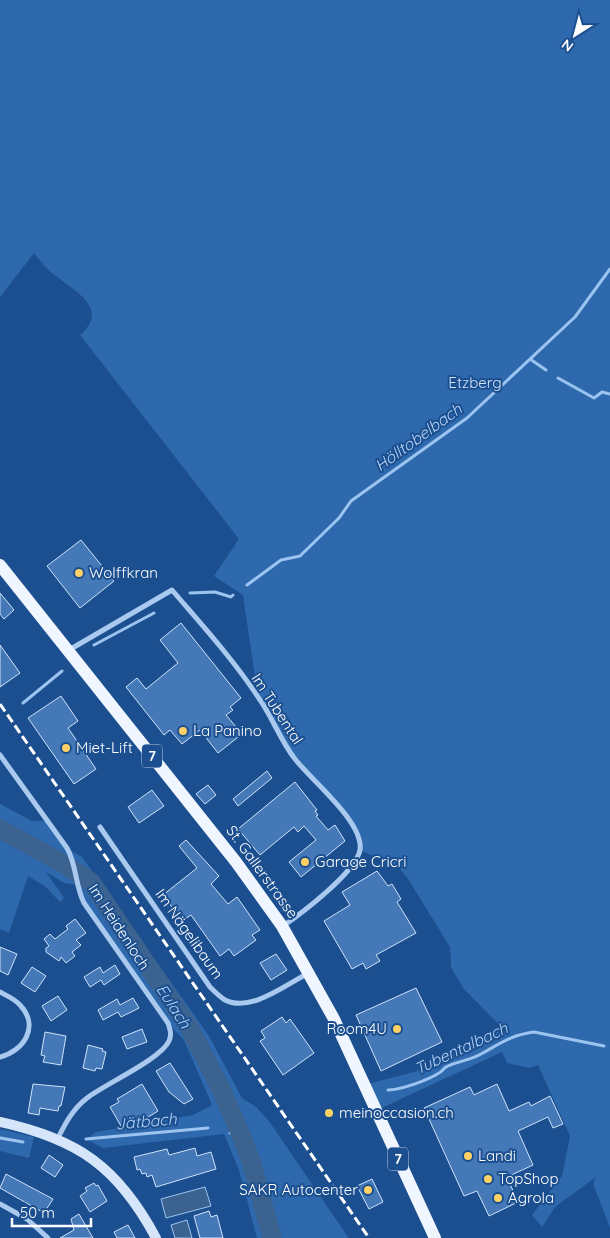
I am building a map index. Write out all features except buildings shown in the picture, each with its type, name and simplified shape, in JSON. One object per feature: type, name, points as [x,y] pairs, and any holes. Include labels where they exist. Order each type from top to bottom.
[{"type":"main road","name":"St. Gallerstrasse","points":[[0,565],[236,862],[282,926],[310,973],[334,1019],[435,1238]]},
{"type":"main road","points":[[0,1122],[36,1130],[58,1138],[102,1165],[138,1207],[156,1238]]},
{"type":"street","name":"Im Tubental","points":[[69,650],[172,590],[258,697],[294,758],[349,820],[359,838],[360,850],[354,865],[304,911],[282,926]]},
{"type":"street","name":"Im Heidenloch","points":[[0,755],[68,848],[74,860],[77,885],[84,903],[168,1023],[171,1032],[170,1040],[158,1053],[87,1098],[69,1116],[58,1138]]},
{"type":"street","name":"Im Nägelibaum","points":[[100,827],[210,987],[225,1000],[240,1004],[253,1002],[310,973]]},
{"type":"street","points":[[0,992],[20,1004],[30,1025],[28,1036],[22,1046],[12,1054],[0,1058]]},
{"type":"street","points":[[0,1204],[27,1219],[48,1238]]},
{"type":"green space","name":"Etzberg","points":[[0,0],[610,0],[610,1228],[593,1184],[596,1177],[555,1207],[542,1227],[532,1215],[562,1176],[570,1136],[538,1065],[530,1068],[507,1063],[502,1052],[375,1111],[364,1085],[421,1070],[503,1029],[463,988],[451,967],[450,947],[408,879],[400,869],[360,850],[359,838],[349,820],[294,758],[258,697],[243,595],[214,576],[239,539],[80,335],[88,326],[92,317],[91,309],[87,302],[50,271],[34,253],[0,297]]},
{"type":"green space","points":[[0,804],[32,821],[47,821],[67,848],[82,857],[209,1036],[242,1098],[256,1107],[269,1121],[348,1237],[350,1236],[347,1238],[257,1238],[239,1170],[224,1134],[103,1148],[86,1139],[96,1132],[193,1115],[212,1105],[184,1040],[168,1023],[84,903],[77,885],[64,883],[46,872],[64,898],[60,902],[46,887],[28,876],[9,933],[0,929]]},
{"type":"green space","points":[[0,1129],[34,1137],[29,1158],[0,1151]]},
{"type":"shaded area","points":[[205,1187],[211,1206],[166,1218],[161,1199]]},
{"type":"shaded area","points":[[187,1220],[192,1238],[175,1238],[171,1225]]},
{"type":"waterway","name":"Hölltobelbach","points":[[247,585],[281,560],[300,556],[339,518],[351,501],[467,418],[575,317],[610,269]]},
{"type":"waterway","points":[[530,359],[546,370]]},
{"type":"waterway","points":[[558,378],[594,398],[602,392],[610,394]]},
{"type":"waterway","name":"Hölltobelbach","points":[[190,593],[215,592],[231,597],[233,595]]},
{"type":"waterway","name":"Hölltobelbach","points":[[94,645],[154,613]]},
{"type":"waterway","name":"Hölltobelbach","points":[[23,703],[62,671]]},
{"type":"waterway","name":"Eulach","points":[[0,829],[64,864],[91,882],[189,1027],[221,1089],[241,1135],[251,1161],[272,1238]]},
{"type":"waterway","name":"Tubentalbach","points":[[388,1090],[400,1088],[434,1076],[447,1067],[477,1056],[506,1040],[526,1033],[534,1032],[604,1046]]},
{"type":"waterway","name":"Jätbach","points":[[86,1139],[208,1128]]},
{"type":"waterway","name":"Jätbach","points":[[230,1133],[241,1135]]},
{"type":"waterway","name":"Jätbach","points":[[0,1138],[23,1142]]},
{"type":"waterway","name":"Tubentalbach","points":[[251,1161],[253,1155]]},
{"type":"railway","points":[[0,704],[369,1238]]},
{"type":"place","name":"Wolffkran","points":[[79,573]]},
{"type":"place","name":"La Panino","points":[[183,731]]},
{"type":"place","name":"Miet-Lift","points":[[66,748]]},
{"type":"place","name":"Garage Cricri","points":[[305,862]]},
{"type":"place","name":"Room4U","points":[[397,1029]]},
{"type":"place","name":"meinoccasion.ch","points":[[329,1113]]},
{"type":"place","name":"Landi","points":[[468,1156]]},
{"type":"place","name":"TopShop","points":[[488,1179]]},
{"type":"place","name":"SAKR Autocenter","points":[[368,1190]]},
{"type":"place","name":"Agrola","points":[[498,1198]]}]
